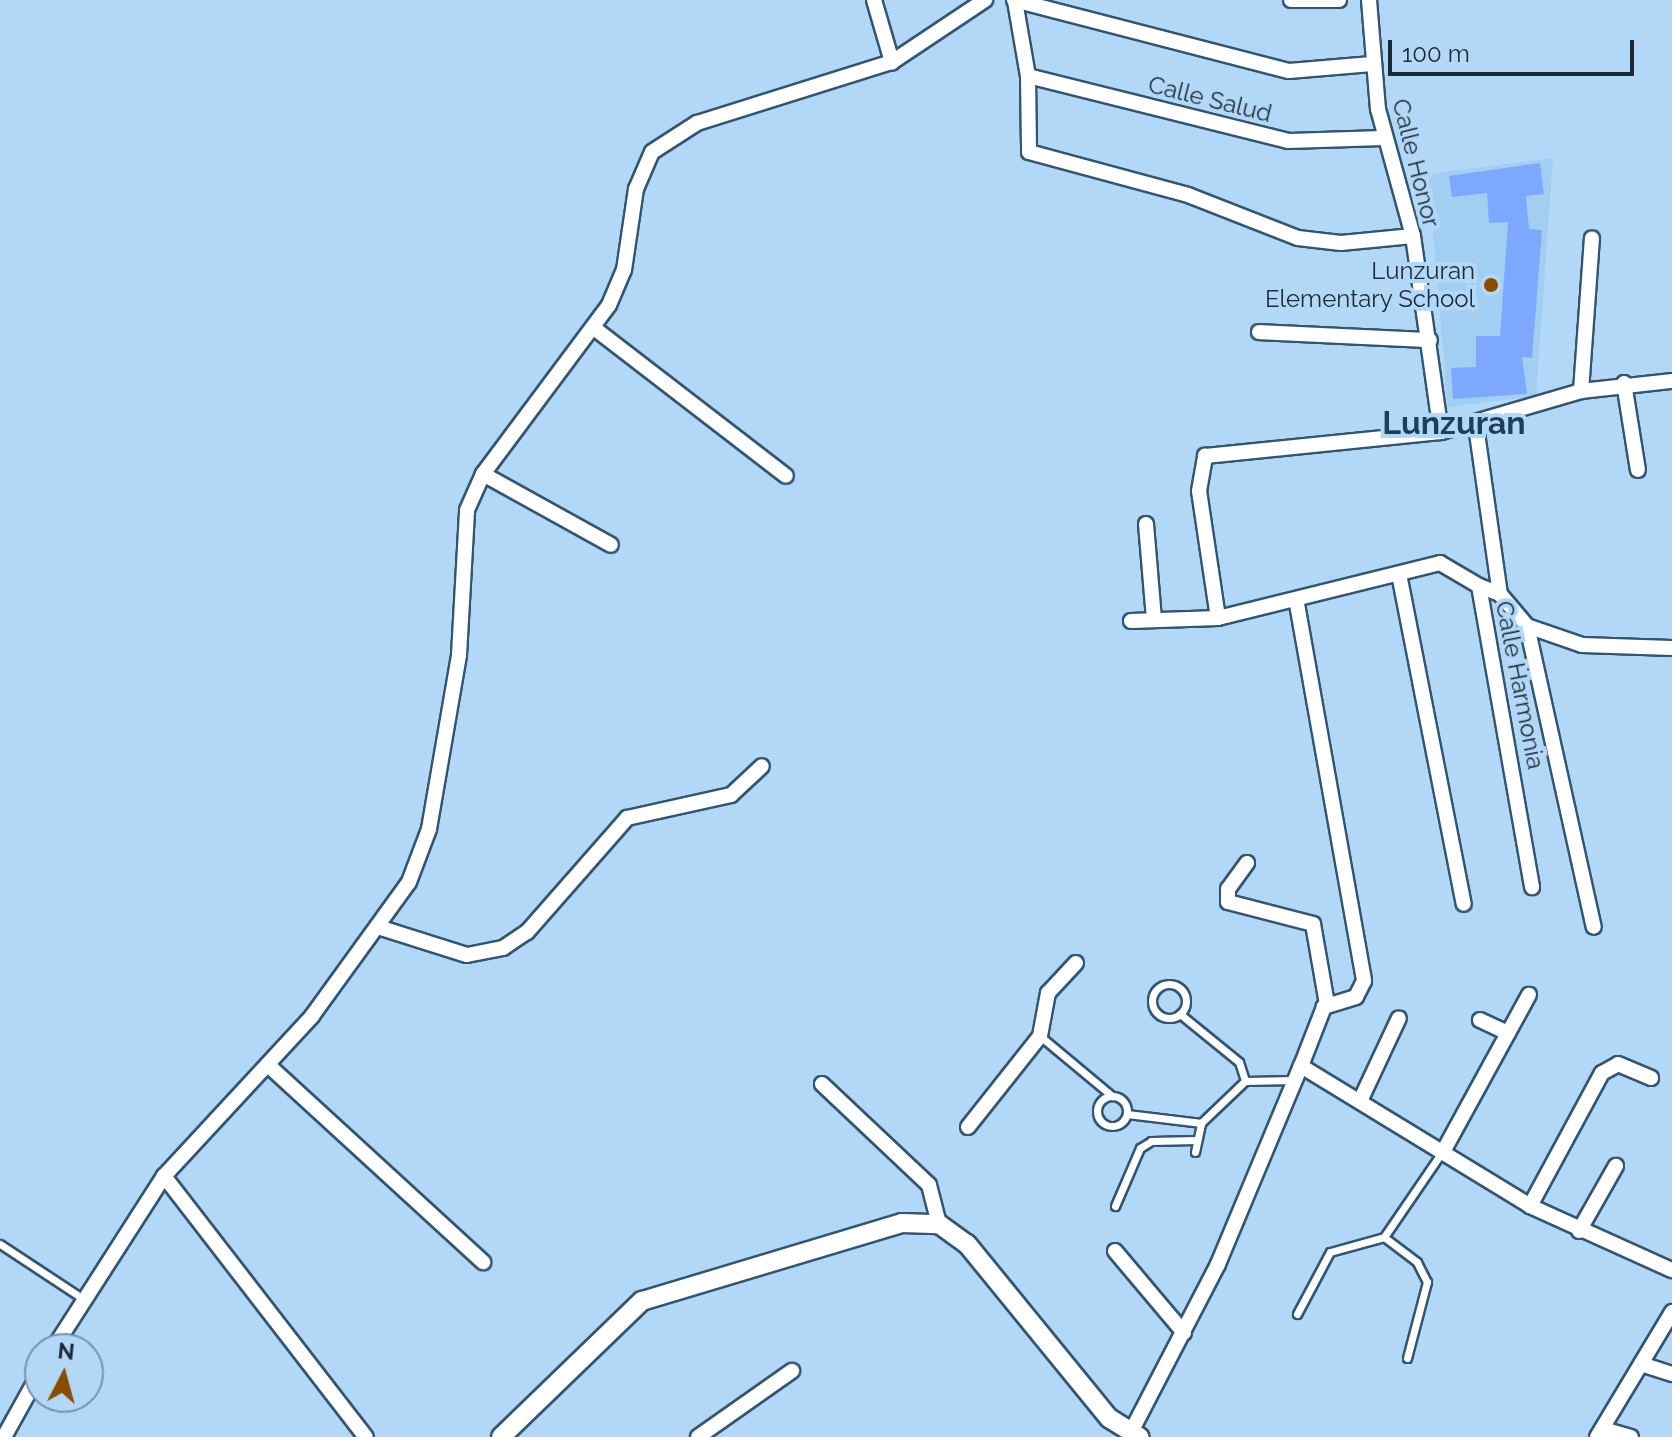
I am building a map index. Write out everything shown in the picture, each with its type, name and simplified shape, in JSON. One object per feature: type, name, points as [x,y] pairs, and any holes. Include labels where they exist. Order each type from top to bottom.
[{"type":"main road","points":[[501,1437],[642,1301],[879,1225],[939,1224],[967,1244],[1109,1418],[1135,1435]]},
{"type":"street","points":[[874,0],[892,62]]},
{"type":"street","points":[[62,1333],[164,1176],[268,1065],[378,927],[409,882],[429,829],[459,655],[463,525],[483,474],[594,328],[624,270],[643,170],[664,140],[892,62],[985,0]]},
{"type":"street","points":[[1372,64],[1289,71],[1015,0],[1028,76],[1029,152],[1188,195],[1298,238],[1341,243],[1413,236]]},
{"type":"street","points":[[1291,0],[1339,0]]},
{"type":"street","name":"Calle Honor","points":[[1369,0],[1372,64],[1384,138],[1413,236],[1441,432]]},
{"type":"street","name":"Calle Salud","points":[[1028,76],[1274,138],[1384,138]]},
{"type":"street","points":[[1581,391],[1592,238]]},
{"type":"street","points":[[594,328],[786,476]]},
{"type":"street","points":[[1259,332],[1430,340]]},
{"type":"street","points":[[1218,618],[1199,491],[1205,456],[1441,432],[1476,426],[1581,391],[1624,383],[1672,381]]},
{"type":"street","points":[[1624,383],[1638,470]]},
{"type":"street","name":"Calle Harmonia","points":[[1476,426],[1500,594],[1479,586]]},
{"type":"street","points":[[483,474],[611,545]]},
{"type":"street","points":[[1146,524],[1154,620]]},
{"type":"street","points":[[1131,621],[1218,618],[1297,604],[1440,563],[1479,586]]},
{"type":"street","points":[[1399,574],[1464,904]]},
{"type":"street","name":"Calle Harmonia","points":[[1479,586],[1532,887]]},
{"type":"street","points":[[1500,594],[1527,626],[1594,927]]},
{"type":"street","points":[[1297,604],[1363,961],[1362,992],[1327,1004]]},
{"type":"street","points":[[1527,626],[1582,645],[1672,648]]},
{"type":"street","points":[[378,927],[467,955],[503,948],[527,932],[627,818],[731,795],[762,766]]},
{"type":"street","points":[[1135,1435],[1184,1333],[1327,1004],[1313,924],[1228,902],[1228,889],[1247,863]]},
{"type":"street","points":[[968,1127],[1040,1036],[1048,993],[1076,963]]},
{"type":"street","points":[[1444,1150],[1529,995]]},
{"type":"street","points":[[1361,1099],[1399,1018]]},
{"type":"street","points":[[1480,1020],[1508,1033]]},
{"type":"street","points":[[1530,1206],[1602,1073],[1618,1064],[1651,1078]]},
{"type":"street","points":[[268,1065],[483,1262]]},
{"type":"street","points":[[1301,1066],[1361,1099],[1530,1206],[1579,1231],[1672,1270]]},
{"type":"street","points":[[822,1084],[929,1185],[939,1224]]},
{"type":"street","points":[[1579,1231],[1616,1166]]},
{"type":"street","points":[[164,1176],[366,1437]]},
{"type":"street","points":[[1115,1251],[1184,1333]]},
{"type":"street","points":[[1631,1437],[1600,1433],[1672,1312]]},
{"type":"street","points":[[1641,1364],[1672,1374]]},
{"type":"street","points":[[698,1437],[792,1371]]},
{"type":"street","points":[[4,1437],[24,1401]]},
{"type":"lane","points":[[1180,1014],[1182,989],[1157,987],[1155,1012],[1180,1014],[1239,1062],[1245,1081]]},
{"type":"lane","points":[[1040,1036],[1112,1096],[1125,1102],[1127,1114]]},
{"type":"lane","points":[[1195,1152],[1201,1123],[1245,1081],[1294,1080]]},
{"type":"lane","points":[[1112,1096],[1100,1102],[1103,1122],[1116,1125],[1127,1114]]},
{"type":"lane","points":[[1127,1114],[1201,1123]]},
{"type":"lane","points":[[1115,1206],[1140,1148],[1151,1141],[1197,1140]]},
{"type":"lane","points":[[1297,1314],[1330,1252],[1384,1237],[1444,1150]]},
{"type":"lane","points":[[1384,1237],[1417,1262],[1427,1282],[1407,1358]]},
{"type":"lane","points":[[0,1244],[82,1298]]},
{"type":"shaded area","name":"Lunzuran Elementary School","points":[[1553,158],[1536,396],[1448,407],[1428,174]]},
{"type":"building","points":[[1540,163],[1544,194],[1526,196],[1529,229],[1542,230],[1532,358],[1522,357],[1527,394],[1453,399],[1451,368],[1476,367],[1476,336],[1500,336],[1508,222],[1489,223],[1487,193],[1452,197],[1449,176]]},
{"type":"place","name":"Lunzuran Elementary School","points":[[1491,285]]},
{"type":"district","name":"Lunzuran","points":[[1454,423]]}]
